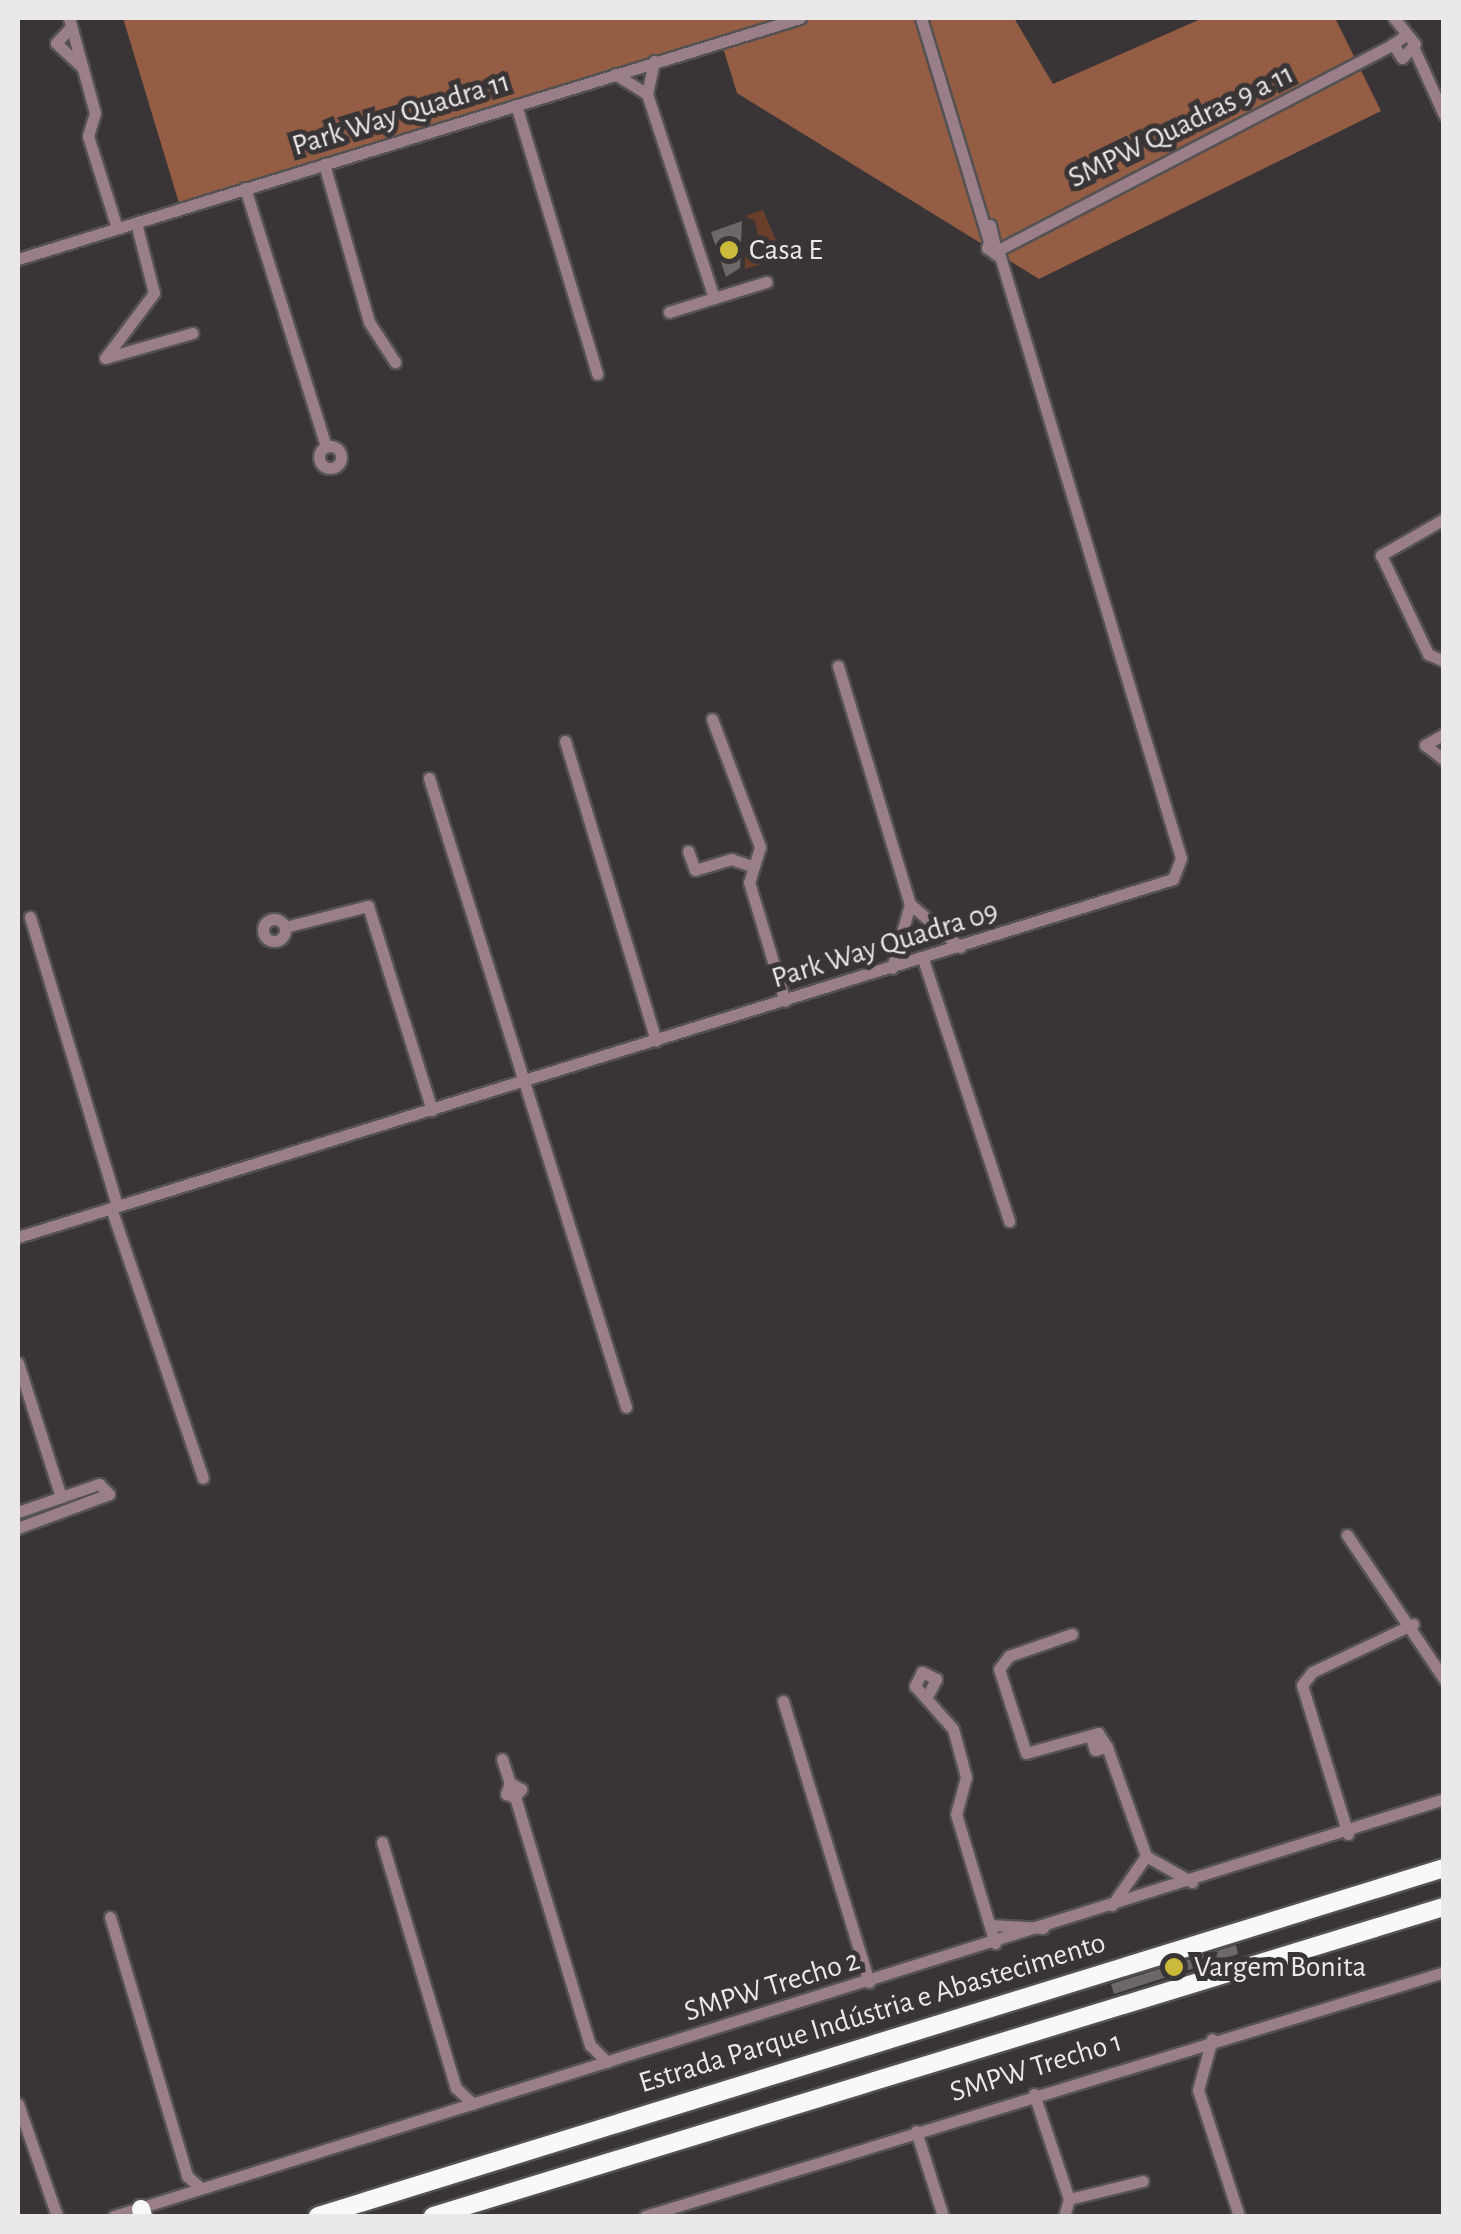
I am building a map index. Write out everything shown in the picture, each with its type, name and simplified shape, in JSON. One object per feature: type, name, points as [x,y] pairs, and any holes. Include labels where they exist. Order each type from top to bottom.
[{"type":"highway","name":"Estrada Parque Indústria e Abastecimento","points":[[318,2216],[1444,1868]]},
{"type":"highway","points":[[434,2216],[1444,1908]]},
{"type":"street","name":"Park Way Quadra 11","points":[[18,259],[800,18]]},
{"type":"street","points":[[921,18],[995,245]]},
{"type":"street","points":[[1392,18],[1406,55],[1427,82],[1444,115]]},
{"type":"street","points":[[70,22],[95,114],[88,136],[117,228]]},
{"type":"street","points":[[70,22],[56,43],[82,68]]},
{"type":"street","points":[[1398,40],[1406,55]]},
{"type":"street","name":"SMPW Quadras 9 a 11","points":[[995,245],[1361,66],[1398,40]]},
{"type":"street","name":"SMPW Quadras 9 a 11","points":[[1361,66],[1406,55]]},
{"type":"street","points":[[654,61],[647,94],[714,298]]},
{"type":"street","points":[[615,74],[647,94]]},
{"type":"street","points":[[516,104],[597,374]]},
{"type":"street","points":[[324,164],[370,322],[395,362]]},
{"type":"street","points":[[245,188],[326,447]]},
{"type":"street","points":[[136,222],[154,293],[105,358],[193,332]]},
{"type":"street","name":"Park Way Quadra 09","points":[[18,1237],[1169,882],[1181,862],[995,245]]},
{"type":"street","points":[[670,312],[766,282]]},
{"type":"street","points":[[1444,520],[1381,555],[1428,654],[1444,661]]},
{"type":"street","points":[[838,666],[910,904],[892,968]]},
{"type":"street","points":[[712,719],[760,847],[751,892],[785,1002]]},
{"type":"street","points":[[1444,734],[1425,745],[1444,760]]},
{"type":"street","points":[[565,741],[656,1041]]},
{"type":"street","points":[[430,778],[626,1407]]},
{"type":"street","points":[[688,851],[695,870],[738,859],[754,866]]},
{"type":"street","points":[[910,904],[960,948]]},
{"type":"street","points":[[285,927],[368,906],[432,1110]]},
{"type":"street","points":[[30,917],[203,1478]]},
{"type":"street","points":[[906,929],[928,923]]},
{"type":"street","points":[[922,959],[1009,1221]]},
{"type":"street","points":[[18,1363],[61,1497]]},
{"type":"street","points":[[18,1512],[102,1484],[109,1497],[18,1528]]},
{"type":"street","points":[[1347,1535],[1388,1605],[1413,1624],[1444,1678]]},
{"type":"street","points":[[1348,1834],[1302,1685],[1312,1672],[1413,1624]]},
{"type":"street","points":[[1072,1634],[1009,1656],[998,1669],[1026,1754],[1091,1738],[1095,1750],[1107,1746],[1146,1856],[1192,1882]]},
{"type":"street","points":[[929,1693],[953,1729],[968,1781],[956,1814],[995,1943]]},
{"type":"street","points":[[784,1701],[868,1982]]},
{"type":"street","points":[[502,1759],[510,1782],[520,1786],[516,1797],[591,2047],[589,2068]]},
{"type":"street","name":"SMPW Trecho 2","points":[[114,2216],[139,2213],[201,2188],[1348,1834],[1444,1799]]},
{"type":"street","points":[[382,1842],[456,2088],[451,2110]]},
{"type":"street","points":[[1109,1908],[1146,1856]]},
{"type":"street","points":[[110,1917],[187,2176],[201,2188]]},
{"type":"street","points":[[990,1925],[1044,1928]]},
{"type":"street","name":"SMPW Trecho 1","points":[[654,2215],[675,2212],[916,2131],[1212,2039],[1444,1972]]},
{"type":"street","points":[[1212,2039],[1198,2090],[1239,2216]]},
{"type":"street","points":[[591,2047],[607,2062]]},
{"type":"street","points":[[456,2088],[474,2104]]},
{"type":"street","points":[[1034,2094],[1069,2199],[1064,2216]]},
{"type":"street","points":[[18,2104],[51,2214]]},
{"type":"street","points":[[916,2131],[943,2216]]},
{"type":"street","points":[[180,2195],[187,2176]]},
{"type":"street","points":[[1069,2199],[1143,2181]]},
{"type":"shaded area","points":[[123,18],[1014,18],[1053,84],[1203,18],[1335,18],[1381,111],[1039,279],[737,93],[720,38],[182,213]]},
{"type":"shaded area","points":[[763,210],[783,257],[745,269],[745,257],[762,253],[755,221],[745,216]]},
{"type":"building","name":"Casa E","points":[[742,221],[740,268],[726,277],[711,232]]},
{"type":"building","name":"Vargem Bonita","points":[[1236,1945],[1238,1954],[1114,1994],[1111,1984]]},
{"type":"place","name":"Casa E","points":[[729,250]]},
{"type":"place","name":"Vargem Bonita","points":[[1174,1967]]}]
